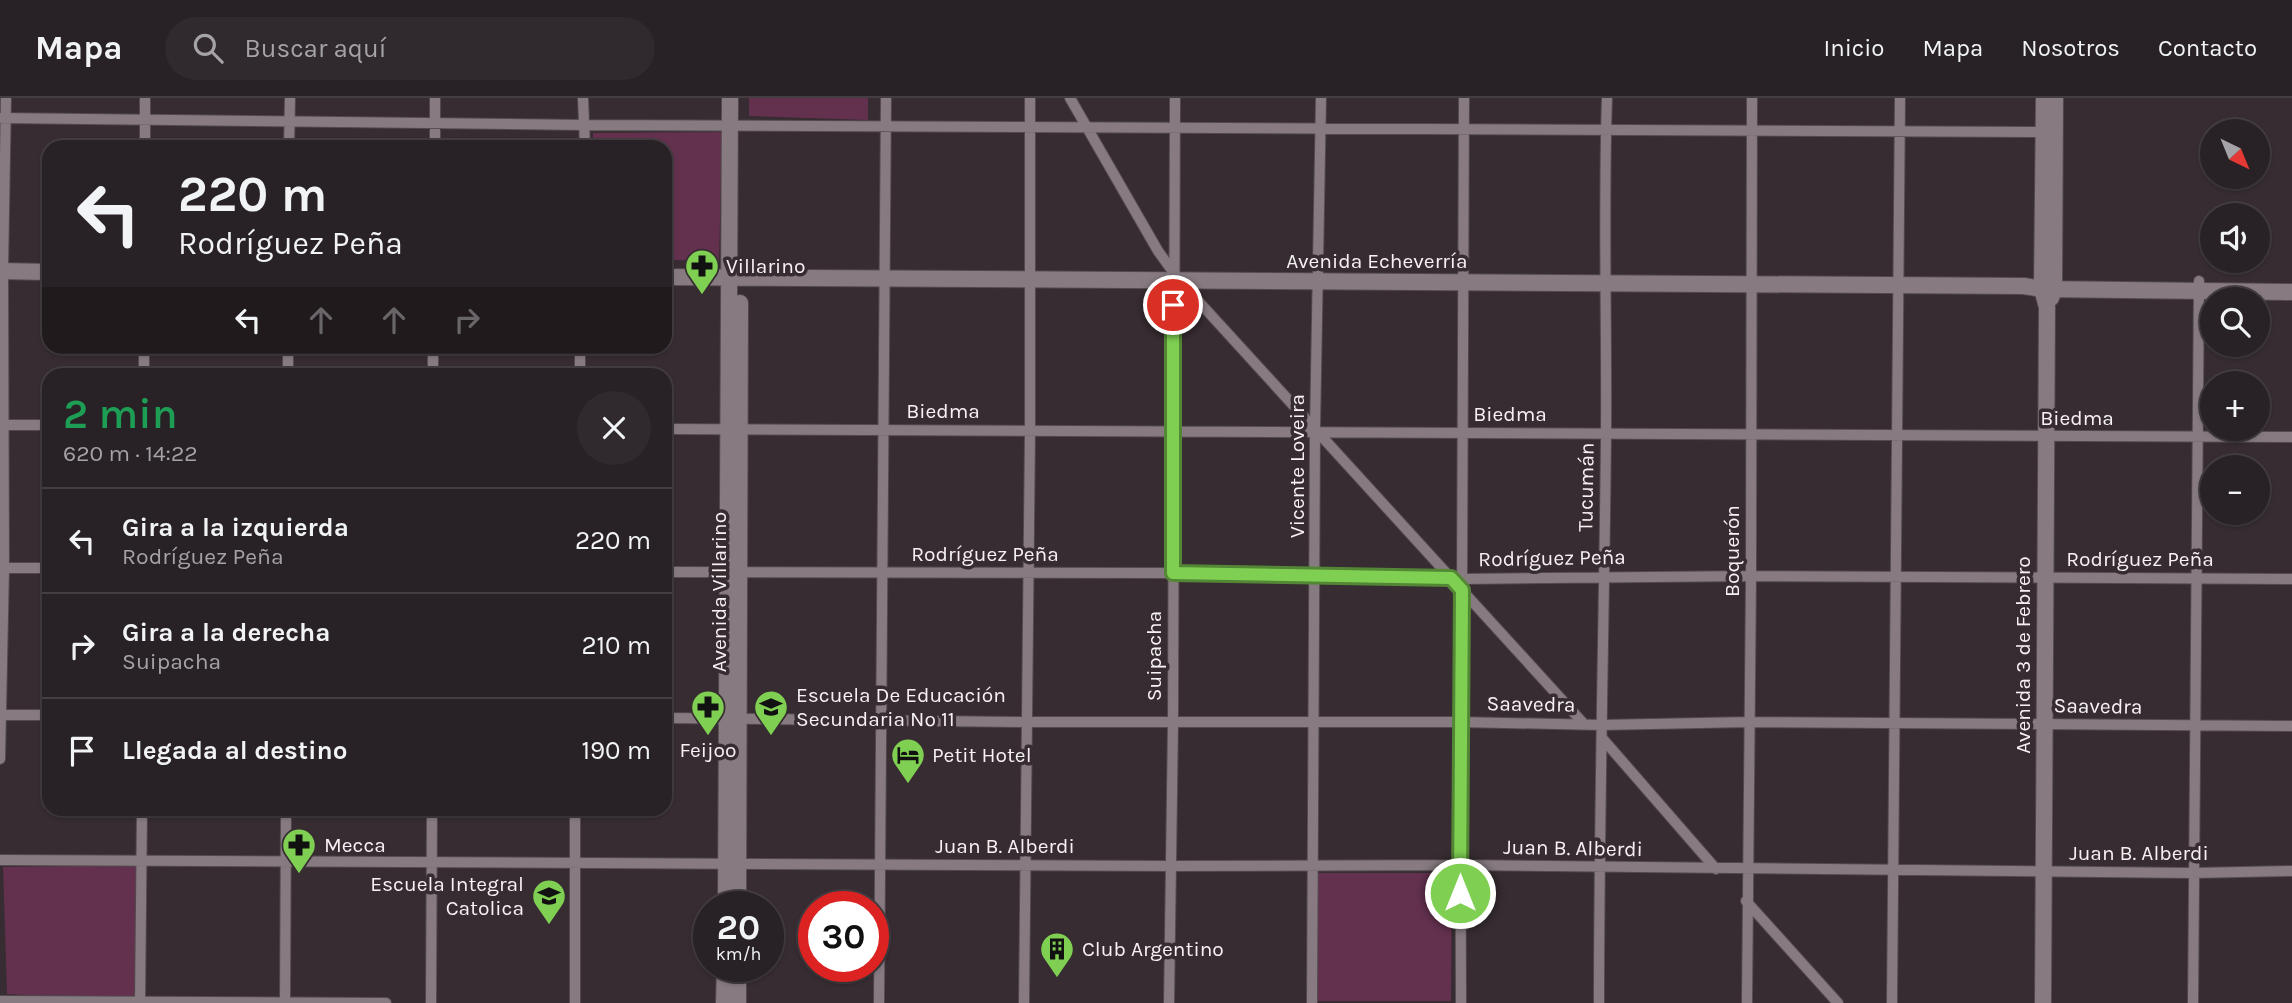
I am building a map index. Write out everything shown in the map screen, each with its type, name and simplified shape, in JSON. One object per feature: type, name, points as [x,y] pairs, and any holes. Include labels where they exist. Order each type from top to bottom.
[{"type":"main road","points":[[730,98],[735,125]]},
{"type":"main road","points":[[735,125],[740,98]]},
{"type":"main road","name":"Avenida 3 de Febrero","points":[[2043,1003],[2049,132],[2044,98]]},
{"type":"main road","name":"Avenida 3 de Febrero","points":[[2049,132],[2055,98]]},
{"type":"main road","name":"Avenida Villarino","points":[[728,891],[732,864],[735,125]]},
{"type":"main road","points":[[1,271],[42,272]]},
{"type":"main road","name":"Avenida Echeverría","points":[[672,277],[1175,277],[1318,282],[1898,286],[2198,286],[2292,283]]},
{"type":"main road","name":"Avenida Echeverría","points":[[2198,286],[2292,292]]},
{"type":"main road","name":"Avenida Villarino","points":[[732,864],[736,891]]},
{"type":"main road","points":[[724,1003],[725,982]]},
{"type":"main road","points":[[738,982],[738,1003]]},
{"type":"street","points":[[0,759],[1,271],[3,118],[6,98]]},
{"type":"street","points":[[145,98],[145,140]]},
{"type":"street","points":[[289,140],[290,98]]},
{"type":"street","points":[[435,98],[435,140]]},
{"type":"street","points":[[583,98],[585,140]]},
{"type":"street","points":[[880,1003],[886,98]]},
{"type":"street","points":[[1024,1003],[1030,431],[1030,98]]},
{"type":"street","points":[[1070,98],[1175,277],[1459,582],[1584,724]]},
{"type":"street","name":"Suipacha","points":[[1169,1003],[1173,722],[1175,98]]},
{"type":"street","name":"Vicente Loveira","points":[[1312,1003],[1321,98]]},
{"type":"street","points":[[1461,1003],[1459,582],[1464,98]]},
{"type":"street","name":"Tucumán","points":[[1599,1003],[1607,98]]},
{"type":"street","name":"Boquerón","points":[[1746,1003],[1751,576],[1752,98]]},
{"type":"street","points":[[1892,1003],[1899,98]]},
{"type":"street","points":[[3,118],[585,125],[2049,132]]},
{"type":"street","points":[[2193,1003],[2198,286]]},
{"type":"street","points":[[2,425],[42,425]]},
{"type":"street","name":"Biedma","points":[[672,429],[2292,437]]},
{"type":"street","points":[[2,568],[42,568]]},
{"type":"street","name":"Rodríguez Peña","points":[[672,572],[1173,573],[1315,575],[1459,582],[1604,576],[2292,579]]},
{"type":"street","points":[[0,715],[42,716]]},
{"type":"street","name":"Saavedra","points":[[672,718],[1601,725],[1749,722],[2292,726]]},
{"type":"street","points":[[1602,738],[1716,869]]},
{"type":"street","points":[[140,1002],[142,816]]},
{"type":"street","points":[[285,1002],[286,816]]},
{"type":"street","points":[[431,1003],[432,816]]},
{"type":"street","points":[[575,816],[575,1003]]},
{"type":"street","name":"Juan B. Alberdi","points":[[0,860],[1459,865],[2193,873],[2292,871]]},
{"type":"street","points":[[1746,901],[1838,1003]]},
{"type":"street","points":[[0,1000],[386,1003]]},
{"type":"shaded area","points":[[749,98],[868,98],[868,120],[749,116]]},
{"type":"shaded area","points":[[722,132],[719,261],[672,260],[672,140],[593,140],[593,133]]},
{"type":"shaded area","points":[[137,865],[137,1002],[7,994],[3,867]]},
{"type":"shaded area","points":[[1317,873],[1452,873],[1451,1001],[1314,1001]]},
{"type":"place","name":"Villarino","points":[[702,296]]},
{"type":"place","name":"Feijoo","points":[[708,737]]},
{"type":"place","name":"Escuela De Educación Secundaria Nº 11","points":[[771,737]]},
{"type":"place","name":"Petit Hotel","points":[[908,785]]},
{"type":"place","name":"Mecca","points":[[299,875]]},
{"type":"place","name":"Escuela Integral Catolica","points":[[549,926]]},
{"type":"place","name":"Club Argentino","points":[[1057,979]]},
{"type":"route","points":[[1173,305],[1173,573],[1451,578],[1462,590],[1460,893]]}]
